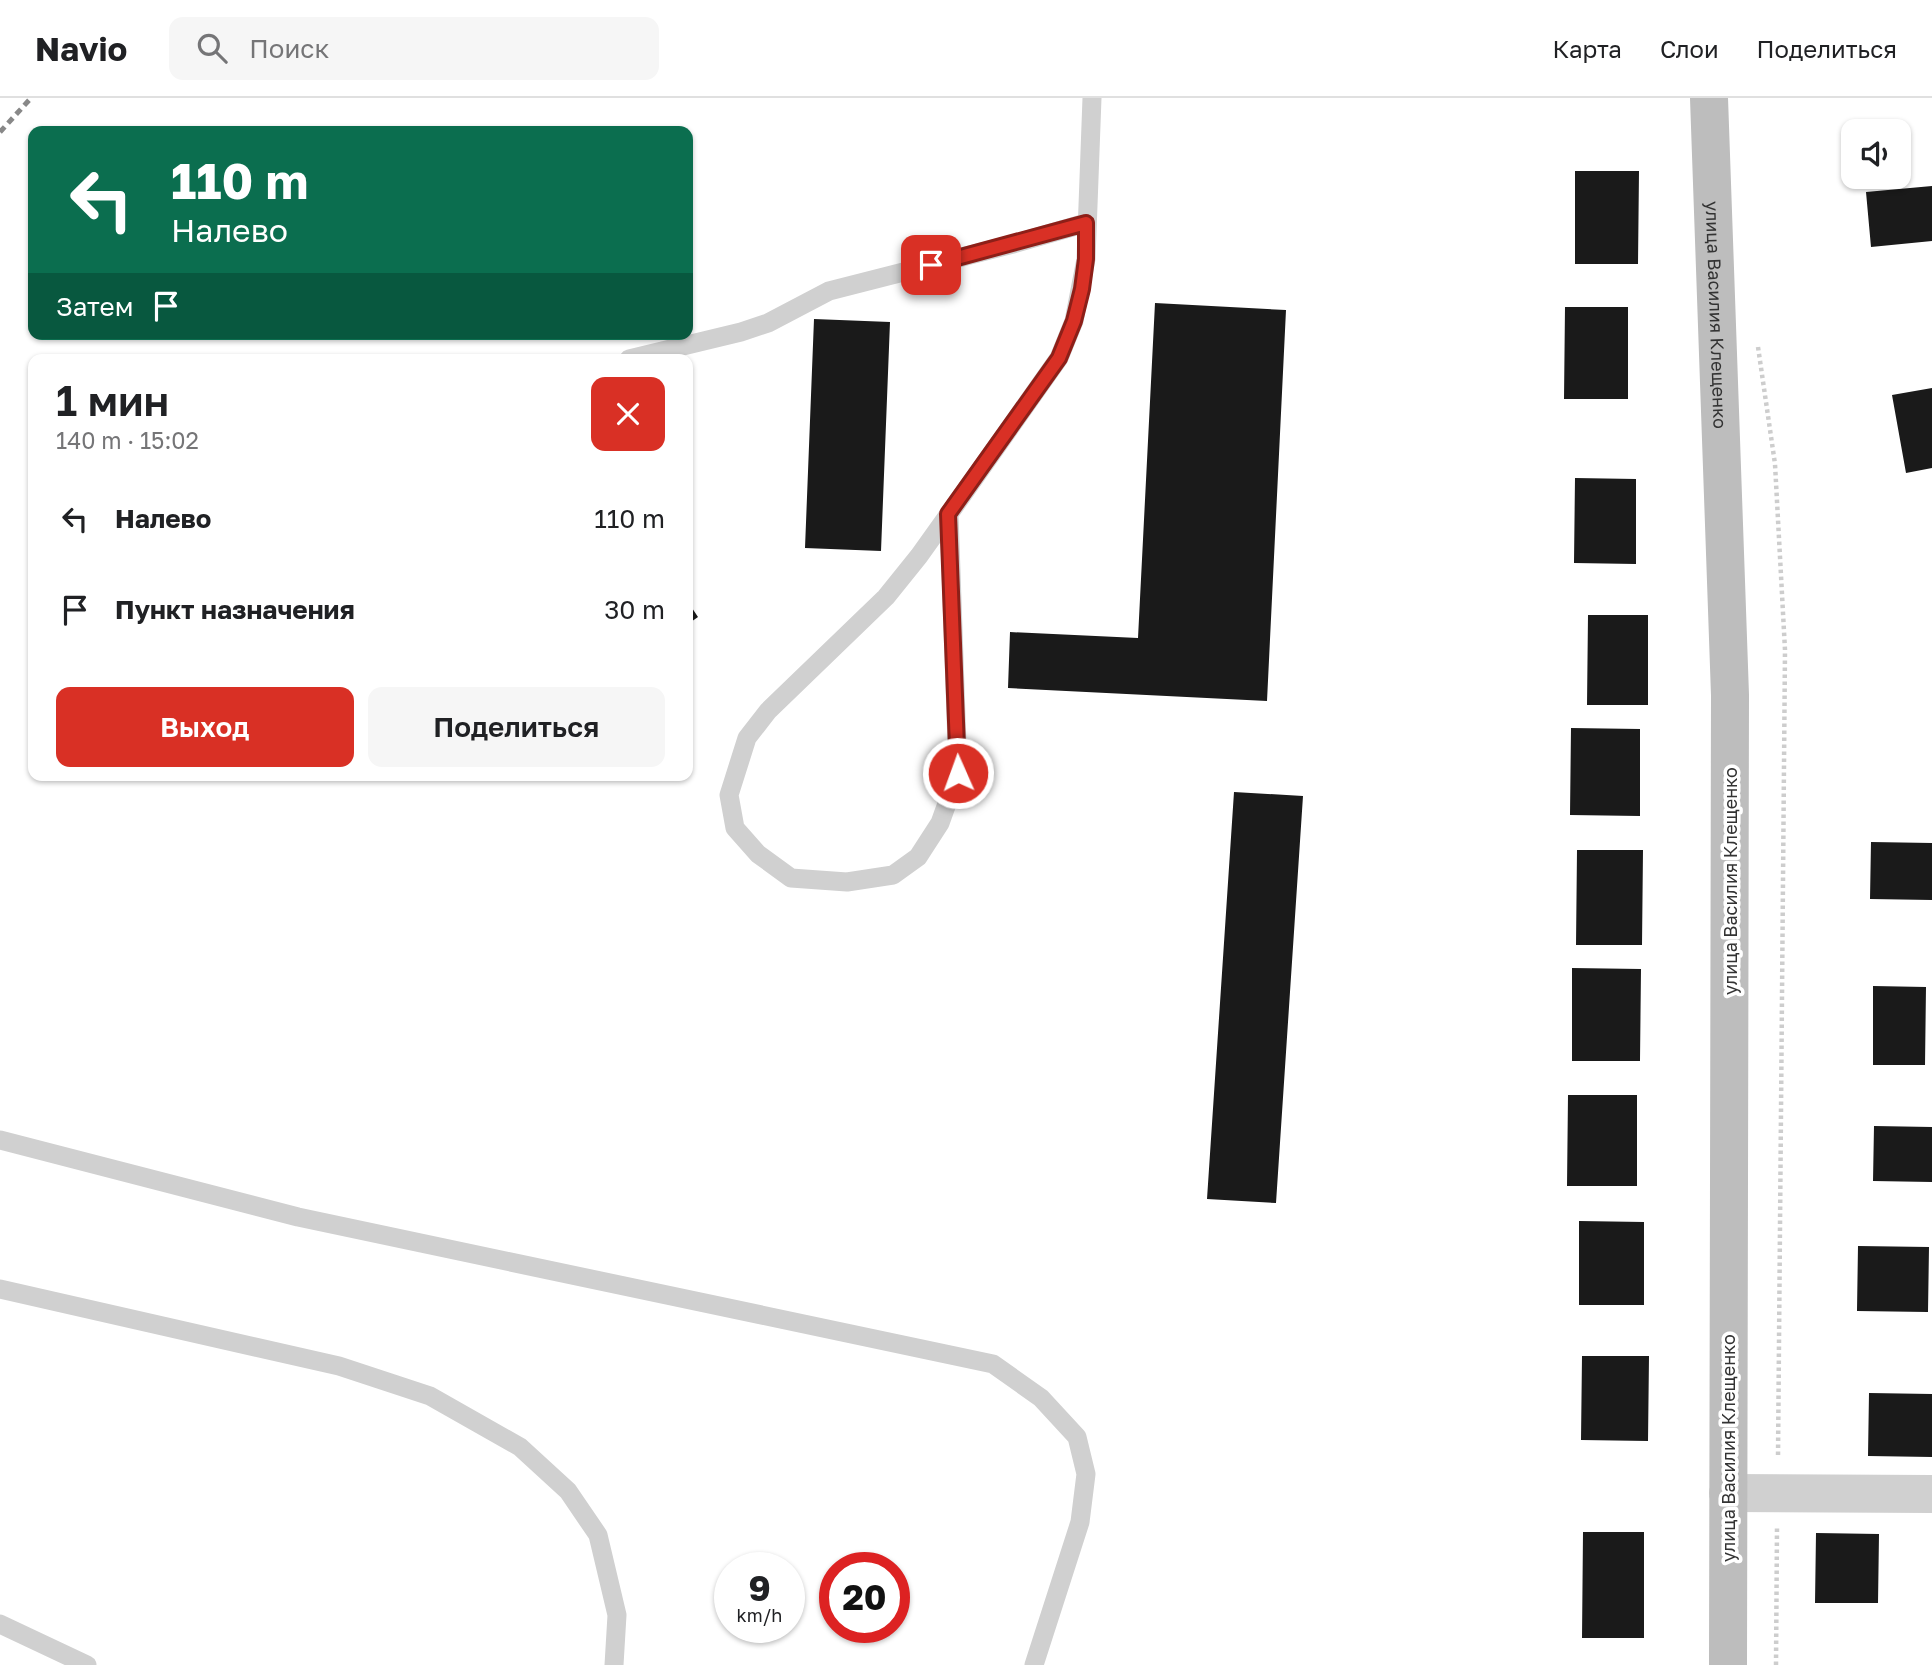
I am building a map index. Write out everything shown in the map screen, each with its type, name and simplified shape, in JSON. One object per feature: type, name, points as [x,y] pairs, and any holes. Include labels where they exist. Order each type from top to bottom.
[{"type":"street","name":"улица Василия Клещенко","points":[[1709,98],[1730,695],[1728,1665]]},
{"type":"street","points":[[1728,1493],[1932,1494]]},
{"type":"lane","points":[[948,514],[958,773],[940,823],[918,857],[893,875],[847,882],[791,878],[758,854],[735,828],[729,795],[747,738],[768,711],[886,597],[1059,358],[1074,321],[1086,259],[1092,98]]},
{"type":"lane","points":[[650,354],[768,323],[828,291],[1086,223]]},
{"type":"lane","points":[[0,1140],[298,1217],[993,1364],[1041,1398],[1077,1437],[1086,1474],[1080,1522],[1034,1665]]},
{"type":"lane","points":[[0,1289],[339,1366],[430,1396],[520,1447],[568,1491],[598,1535],[617,1615],[614,1665]]},
{"type":"lane","points":[[0,1624],[87,1665]]},
{"type":"path","points":[[1756,336],[1775,464],[1785,650],[1776,1665]]},
{"type":"building","points":[[1575,171],[1639,171],[1638,264],[1575,264]]},
{"type":"building","points":[[1932,186],[1932,241],[1871,247],[1866,192]]},
{"type":"building","points":[[1155,303],[1286,310],[1267,701],[1008,688],[1010,632],[1138,638]]},
{"type":"building","points":[[1565,307],[1628,307],[1628,399],[1564,399]]},
{"type":"building","points":[[814,319],[890,322],[881,551],[805,548]]},
{"type":"building","points":[[1932,388],[1932,468],[1906,473],[1892,395]]},
{"type":"building","points":[[1575,478],[1636,479],[1636,564],[1574,563]]},
{"type":"building","points":[[1588,615],[1648,615],[1648,705],[1587,705]]},
{"type":"building","points":[[1571,728],[1640,729],[1640,816],[1570,815]]},
{"type":"building","points":[[1234,792],[1303,796],[1276,1203],[1207,1199]]},
{"type":"building","points":[[1871,842],[1932,843],[1932,900],[1870,899]]},
{"type":"building","points":[[1577,850],[1643,850],[1642,945],[1576,945]]},
{"type":"building","points":[[1572,968],[1641,969],[1640,1061],[1572,1061]]},
{"type":"building","points":[[1873,986],[1926,987],[1925,1065],[1873,1065]]},
{"type":"building","points":[[1568,1095],[1637,1095],[1637,1186],[1567,1186]]},
{"type":"building","points":[[1874,1126],[1932,1127],[1932,1182],[1873,1181]]},
{"type":"building","points":[[1579,1221],[1644,1222],[1644,1305],[1579,1305]]},
{"type":"building","points":[[1858,1246],[1929,1247],[1928,1312],[1857,1311]]},
{"type":"building","points":[[1582,1356],[1649,1356],[1648,1441],[1581,1440]]},
{"type":"building","points":[[1869,1393],[1932,1394],[1932,1457],[1868,1456]]},
{"type":"building","points":[[1583,1532],[1644,1532],[1644,1638],[1582,1638]]},
{"type":"building","points":[[1816,1533],[1879,1534],[1878,1603],[1815,1603]]},
{"type":"railway","points":[[0,132],[31,98]]},
{"type":"route","points":[[931,265],[1086,223],[1086,259],[1082,289],[1074,321],[1059,358],[948,514],[958,773]]}]
